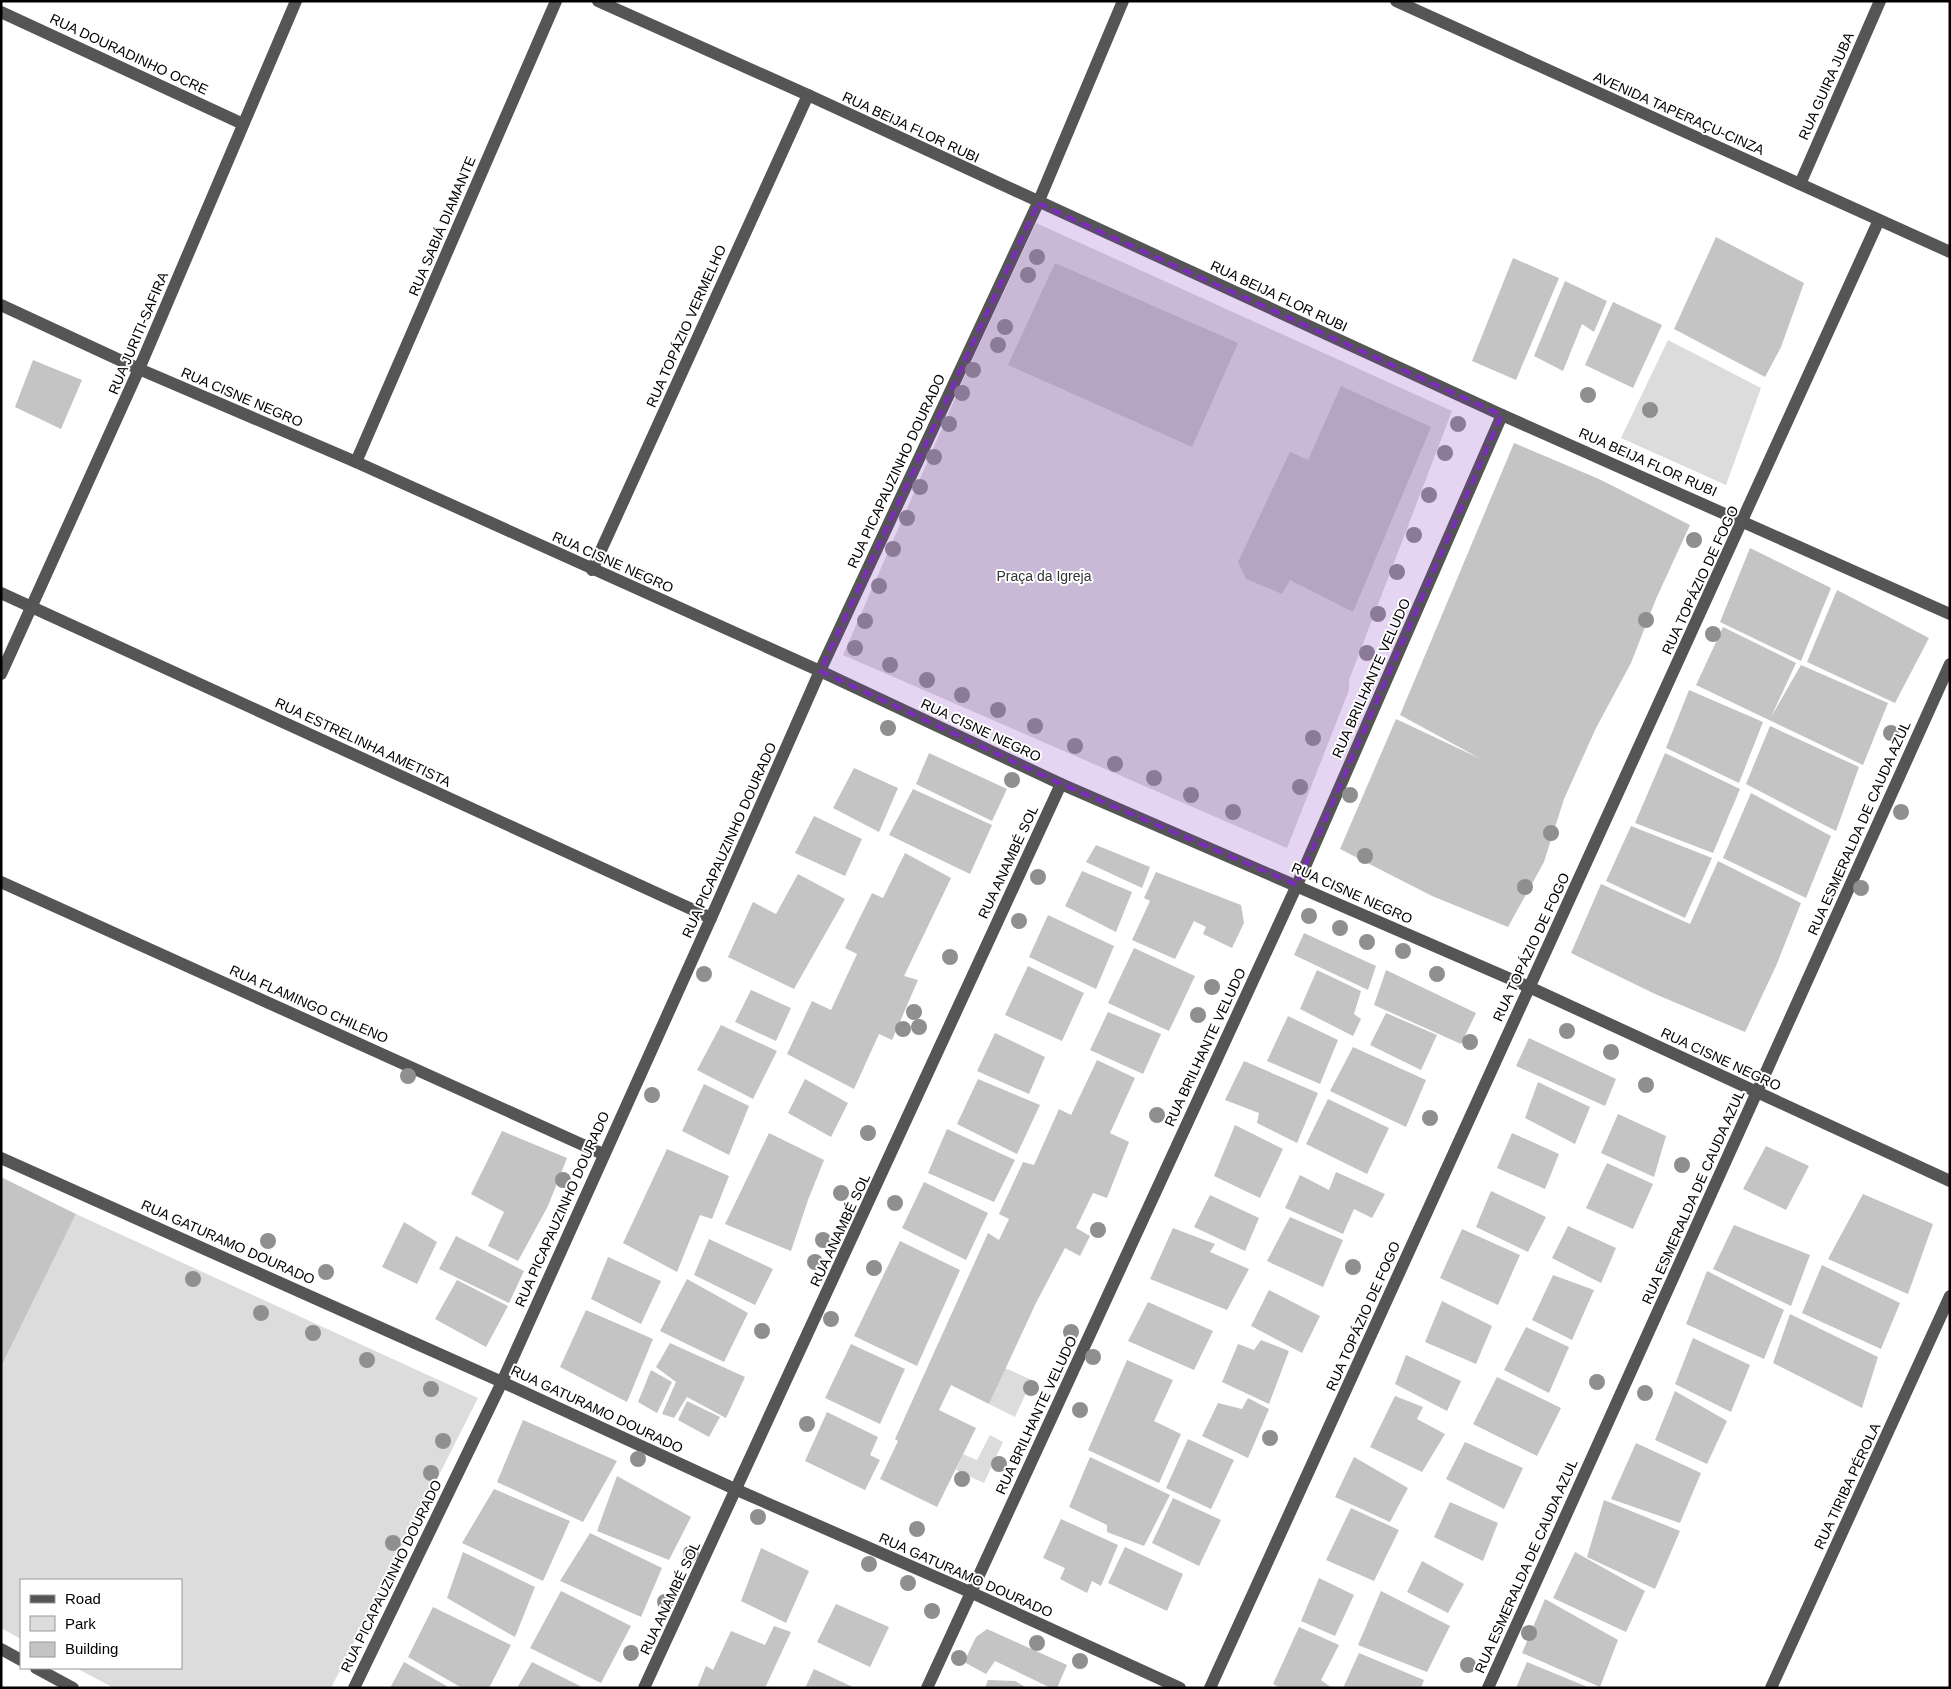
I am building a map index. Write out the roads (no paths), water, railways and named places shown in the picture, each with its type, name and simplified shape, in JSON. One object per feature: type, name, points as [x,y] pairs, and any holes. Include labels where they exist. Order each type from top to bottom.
[{"type":"street","name":"RUA JURITI-SAFIRA","points":[[1,674],[139,369],[296,1]]},
{"type":"street","name":"RUA SABIÁ DIAMANTE","points":[[356,462],[556,1]]},
{"type":"street","name":"RUA BEIJA FLOR RUBI","points":[[598,1],[808,95],[1038,203],[1502,415],[1950,614]]},
{"type":"street","name":"RUA PICAPAUZINHO DOURADO","points":[[354,1688],[502,1382],[820,671],[1038,203],[1123,1]]},
{"type":"street","name":"AVENIDA TAPERAÇU-CINZA","points":[[1396,1],[1950,252]]},
{"type":"street","name":"RUA GUIRA JUBA","points":[[1800,184],[1880,1]]},
{"type":"street","name":"RUA DOURADINHO OCRE","points":[[1,12],[243,124]]},
{"type":"street","name":"RUA TOPÁZIO VERMELHO","points":[[592,570],[808,95]]},
{"type":"street","name":"RUA TOPÁZIO DE FOGO","points":[[1210,1688],[1880,220]]},
{"type":"street","name":"RUA CISNE NEGRO","points":[[1,305],[139,369],[356,462],[592,570],[820,671],[1061,784],[1529,987],[1950,1180]]},
{"type":"street","name":"RUA BRILHANTE VELUDO","points":[[927,1688],[1297,885],[1502,415]]},
{"type":"street","name":"RUA ESTRELINHA AMETISTA","points":[[1,593],[711,918]]},
{"type":"street","name":"RUA ESMERALDA DE CAUDA AZUL","points":[[1488,1688],[1950,664]]},
{"type":"street","name":"RUA ANAMBÉ SOL","points":[[644,1688],[1061,784]]},
{"type":"street","name":"RUA FLAMINGO CHILENO","points":[[1,882],[604,1154]]},
{"type":"street","name":"RUA GATURAMO DOURADO","points":[[1,1158],[1180,1688]]},
{"type":"street","name":"RUA TIRIBA PÉROLA","points":[[1771,1688],[1950,1296]]},
{"type":"street","points":[[1,1649],[20,1659]]},
{"type":"street","points":[[38,1669],[73,1688]]},
{"type":"park label","name":"Praça da Igreja","points":[[1044,576]]}]
